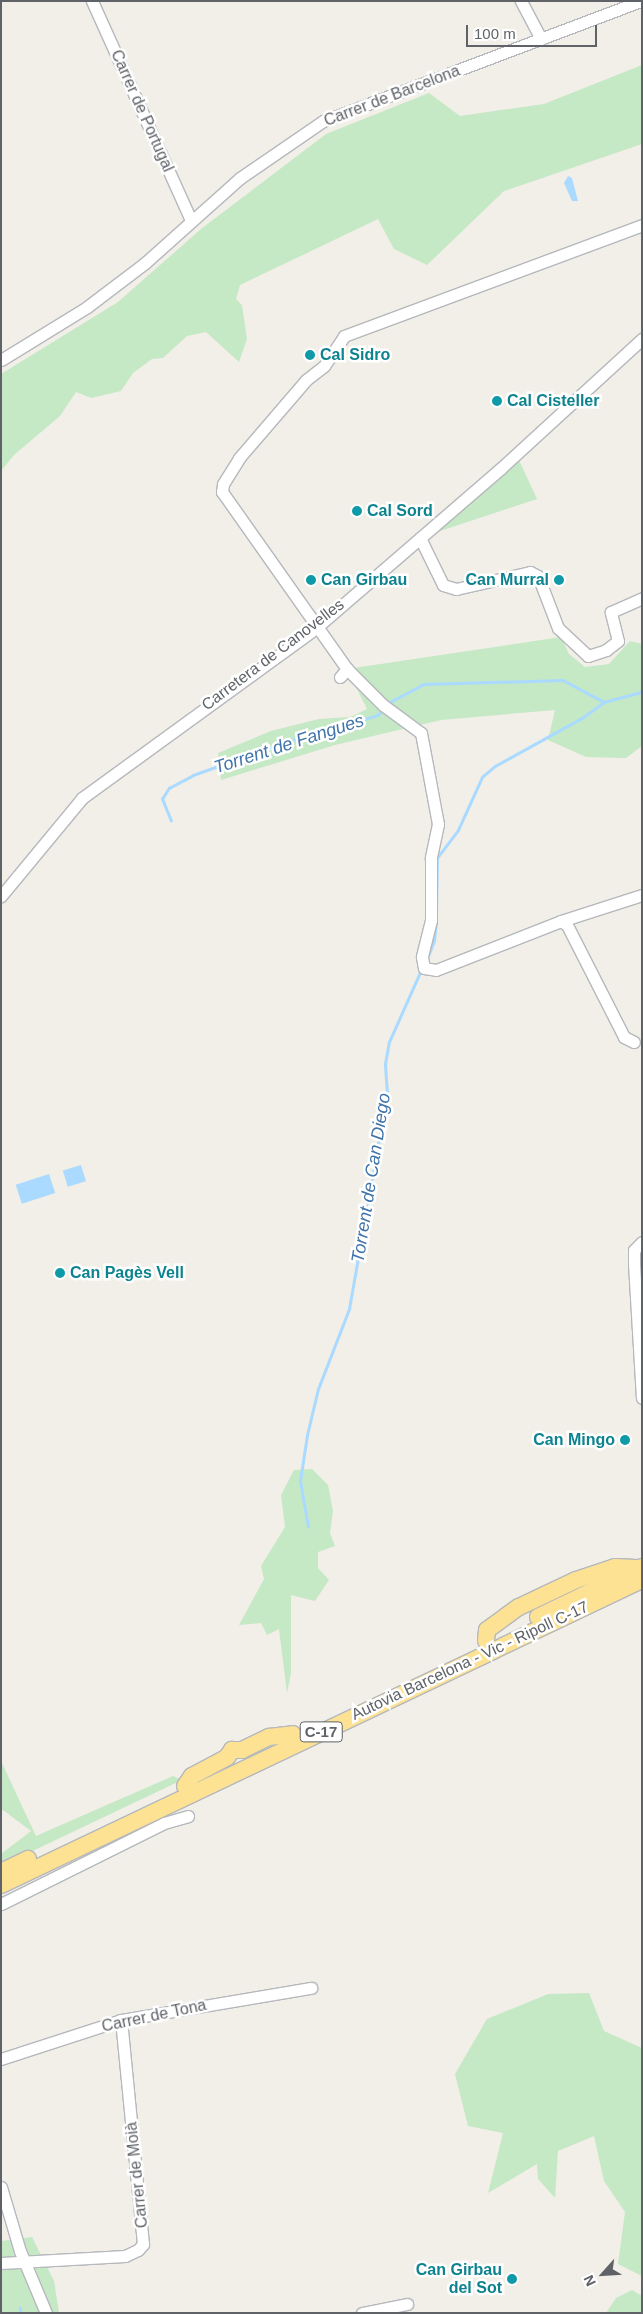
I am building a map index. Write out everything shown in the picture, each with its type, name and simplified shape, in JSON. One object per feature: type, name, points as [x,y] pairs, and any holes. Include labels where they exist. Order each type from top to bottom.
[{"type":"highway","name":"Autovia Barcelona - Vic - Ripoll C-17","points":[[1,1872],[185,1786],[192,1776],[227,1757],[232,1750],[242,1750],[270,1737],[293,1734],[486,1641],[487,1630],[519,1606],[576,1580],[615,1567],[641,1572]]},
{"type":"highway","name":"Autovia Barcelona - Vic - Ripoll C-17","points":[[1,1885],[641,1572]]},
{"type":"street","name":"Carrer de Portugal","points":[[92,1],[191,220]]},
{"type":"street","points":[[521,1],[541,38]]},
{"type":"street","name":"Carrer de Barcelona","points":[[1,360],[88,307],[145,263],[240,178],[323,121],[640,1]]},
{"type":"street","points":[[642,225],[344,336],[324,366],[306,380],[239,458],[223,484],[222,492],[317,627],[344,673],[421,733],[436,816],[431,858],[432,920],[422,957],[424,968],[436,970],[561,921],[642,895]]},
{"type":"street","name":"Carretera de Canovelles","points":[[1,896],[82,798],[317,627],[420,538],[642,339]]},
{"type":"street","points":[[420,538],[443,586],[456,589],[530,572],[538,576],[558,628],[588,656],[606,650],[618,641],[611,612],[642,598]]},
{"type":"street","points":[[561,921],[567,925],[624,1037],[634,1042]]},
{"type":"street","points":[[642,1242],[634,1250],[642,1398]]},
{"type":"street","points":[[1,1904],[164,1823],[188,1816]]},
{"type":"street","name":"Carrer de Tona","points":[[1,2059],[121,2020],[311,1988]]},
{"type":"street","name":"Carrer de Moià","points":[[1,2264],[125,2256],[138,2250],[143,2244],[121,2020]]},
{"type":"street","points":[[1,2187],[26,2262],[46,2313]]},
{"type":"street","points":[[362,2313],[407,2304]]},
{"type":"green space","points":[[642,65],[642,144],[504,191],[427,265],[394,249],[378,219],[240,285],[236,299],[242,305],[247,339],[239,362],[206,332],[187,336],[163,358],[152,359],[133,373],[121,391],[91,398],[76,392],[60,416],[14,455],[1,471],[1,374],[118,302],[201,229],[326,134],[429,93],[460,116],[544,104]]},
{"type":"green space","points":[[518,458],[537,499],[434,533]]},
{"type":"green space","points":[[561,637],[569,654],[585,667],[609,664],[630,641],[642,644],[642,746],[626,758],[586,757],[548,740],[555,710],[441,720],[335,745],[221,780],[218,753],[271,731],[319,719],[350,717],[367,709],[347,669]]},
{"type":"green space","points":[[312,1469],[328,1485],[333,1511],[330,1533],[335,1546],[318,1552],[318,1568],[329,1580],[315,1601],[291,1595],[291,1673],[287,1693],[279,1629],[267,1635],[261,1623],[239,1625],[264,1579],[261,1566],[285,1527],[281,1495],[294,1470]]},
{"type":"green space","points":[[1,1761],[36,1836],[173,1776],[182,1780],[1,1866],[1,1854],[31,1831],[3,1810],[1,1812]]},
{"type":"green space","points":[[589,1993],[604,2031],[642,2048],[642,2276],[618,2264],[625,2212],[604,2181],[594,2136],[558,2151],[555,2198],[538,2179],[537,2164],[488,2193],[503,2133],[468,2126],[455,2074],[487,2019],[548,1994]]},
{"type":"green space","points":[[32,2237],[54,2281],[59,2313],[1,2313],[1,2241]]},
{"type":"green space","points":[[632,2290],[642,2296],[642,2313],[606,2313],[616,2298]]},
{"type":"water","points":[[568,176],[572,178],[578,201],[572,201],[564,183]]},
{"type":"water","points":[[81,1165],[86,1181],[68,1187],[63,1171]]},
{"type":"water","points":[[49,1174],[55,1193],[22,1204],[16,1185]]},
{"type":"waterway","name":"Torrent de Fangues","points":[[388,703],[423,684],[563,680],[604,702],[642,692]]},
{"type":"waterway","name":"Torrent de Can Diego","points":[[436,915],[437,858],[458,830],[482,777],[495,766],[582,718],[604,702]]},
{"type":"waterway","name":"Torrent de Fangues","points":[[171,821],[162,799],[169,788],[193,775],[303,736],[378,715],[383,709]]},
{"type":"waterway","name":"Torrent de Can Diego","points":[[428,956],[434,941],[436,923]]},
{"type":"waterway","name":"Torrent de Can Diego","points":[[308,1527],[300,1481],[307,1435],[318,1389],[349,1309],[387,1094],[385,1064],[389,1042],[421,970]]},
{"type":"waterway","points":[[20,2308],[21,2313]]},
{"type":"place","name":"Cal Sidro","points":[[310,355]]},
{"type":"place","name":"Cal Cisteller","points":[[497,401]]},
{"type":"place","name":"Cal Sord","points":[[357,511]]},
{"type":"place","name":"Can Girbau","points":[[311,580]]},
{"type":"place","name":"Can Murral","points":[[559,580]]},
{"type":"place","name":"Can Pagès Vell","points":[[60,1273]]},
{"type":"place","name":"Can Mingo","points":[[625,1440]]},
{"type":"place","name":"Can Girbau del Sot","points":[[512,2279]]}]
